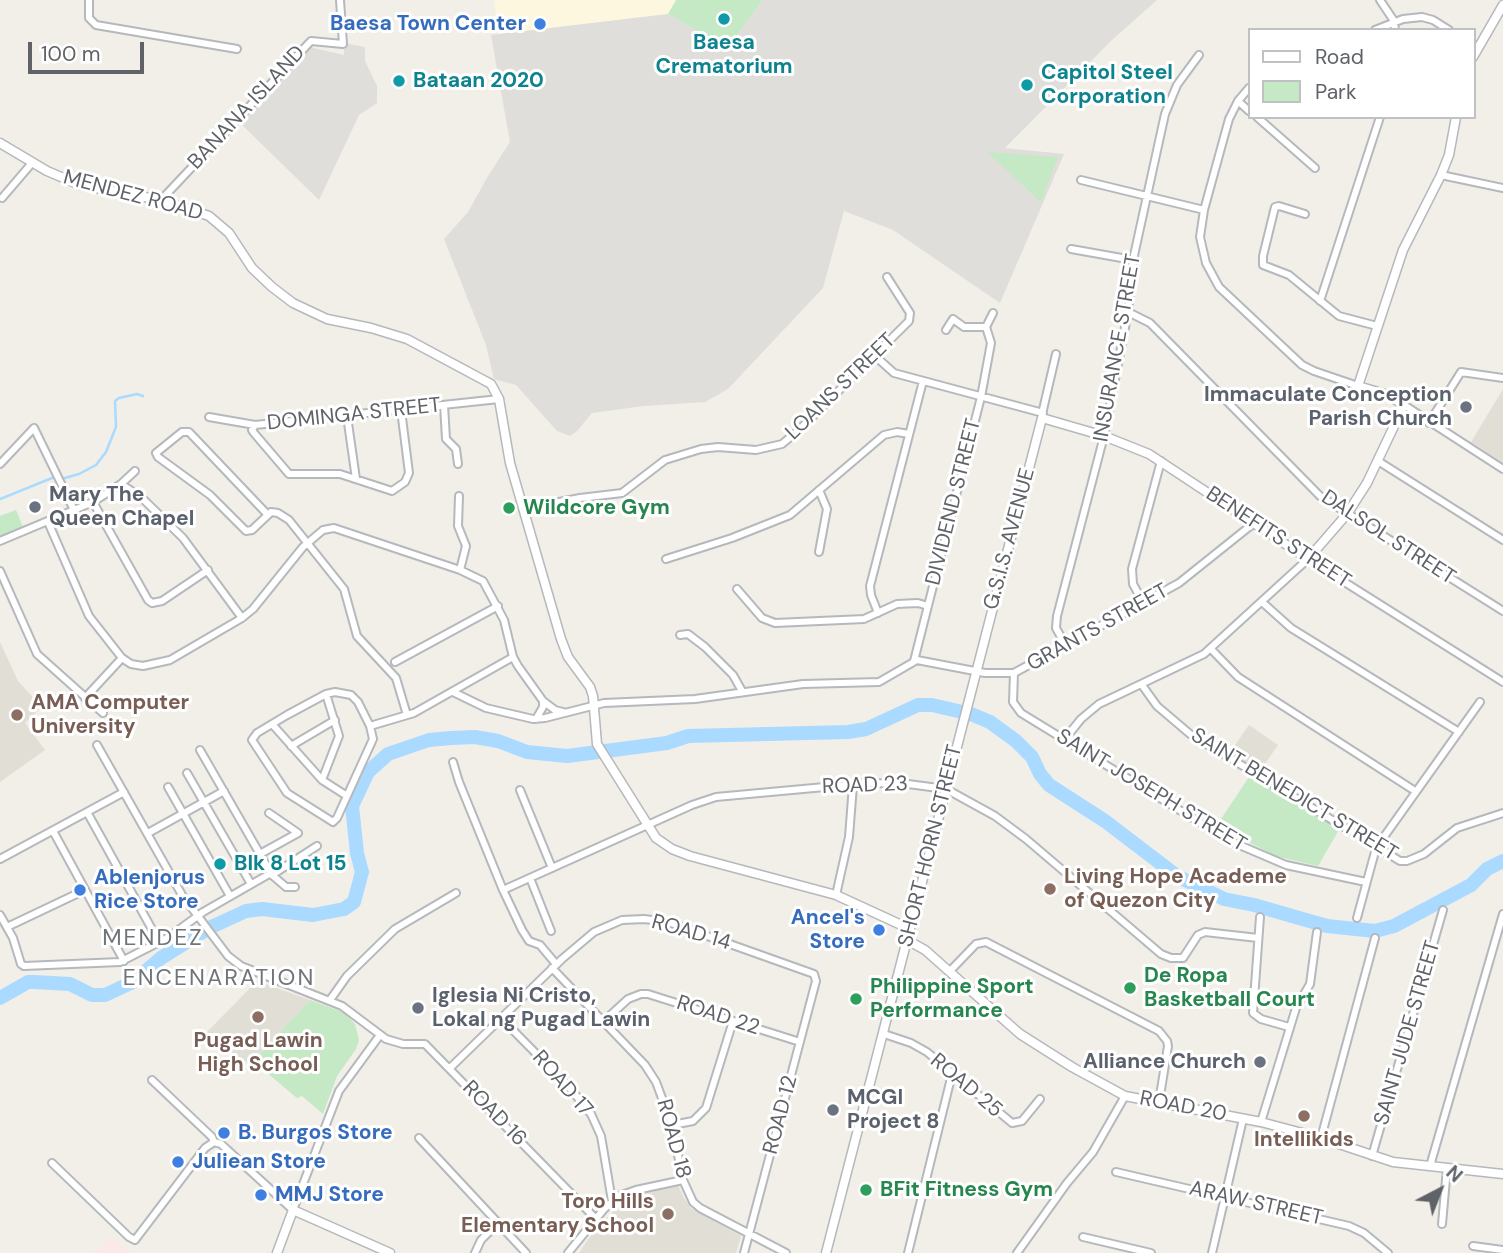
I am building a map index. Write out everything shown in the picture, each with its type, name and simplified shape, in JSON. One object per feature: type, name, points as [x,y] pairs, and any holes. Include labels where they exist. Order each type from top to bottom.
[{"type":"street","points":[[89,0],[89,18],[96,25],[237,50]]},
{"type":"street","name":"BANANA ISLAND","points":[[161,200],[311,41],[343,44],[340,0]]},
{"type":"street","points":[[1380,0],[1394,21],[1395,28]]},
{"type":"street","points":[[1476,47],[1503,5]]},
{"type":"street","points":[[1379,28],[1394,21],[1422,17],[1446,28]]},
{"type":"street","name":"INSURANCE STREET","points":[[1066,646],[1056,628],[1057,616],[1104,436],[1128,312],[1133,260],[1165,114],[1177,85],[1199,55]]},
{"type":"street","points":[[1248,89],[1229,119],[1204,210],[1200,237],[1206,263],[1219,287],[1308,369],[1388,395],[1503,469]]},
{"type":"street","points":[[1238,101],[1248,110]]},
{"type":"street","points":[[1258,119],[1315,167]]},
{"type":"street","points":[[1320,301],[1379,119]]},
{"type":"street","points":[[1358,386],[1403,250],[1449,155],[1456,119]]},
{"type":"street","name":"MENDEZ ROAD","points":[[0,143],[32,163],[80,186],[161,200],[194,210],[223,226],[253,268],[293,303],[318,317],[371,328],[416,344],[487,381],[494,387],[499,399]]},
{"type":"street","points":[[2,198],[32,163]]},
{"type":"street","points":[[1441,175],[1503,188]]},
{"type":"street","points":[[1081,180],[1204,210]]},
{"type":"street","points":[[1305,214],[1275,207],[1262,261],[1264,265],[1289,275],[1339,316],[1377,326]]},
{"type":"street","points":[[1071,248],[1133,260]]},
{"type":"street","name":"LOANS STREET","points":[[523,509],[622,493],[665,460],[701,449],[718,447],[756,450],[782,444],[912,317],[887,277]]},
{"type":"street","name":"DALSOL STREET","points":[[1128,312],[1150,323],[1320,496],[1503,611]]},
{"type":"street","points":[[946,330],[953,319],[964,327],[986,327],[993,313]]},
{"type":"street","name":"DIVIDEND STREET","points":[[914,661],[981,397],[991,343],[986,327]]},
{"type":"street","name":"G.S.I.S. AVENUE","points":[[962,724],[1056,354]]},
{"type":"street","name":"BENEFITS STREET","points":[[875,356],[892,372],[1042,415],[1136,448],[1161,461],[1308,559],[1503,682]]},
{"type":"street","points":[[1429,423],[1461,372],[1503,378]]},
{"type":"street","points":[[878,613],[870,586],[923,381]]},
{"type":"street","points":[[499,399],[508,453],[561,639],[568,657],[590,687],[597,744],[646,825],[663,844],[681,853],[836,895],[910,929]]},
{"type":"street","name":"DOMINGA STREET","points":[[209,417],[255,425],[499,399]]},
{"type":"street","points":[[444,405],[446,439],[455,447],[458,464]]},
{"type":"street","points":[[1064,740],[1081,719],[1099,704],[1210,649],[1308,559],[1347,514],[1367,483],[1404,405]]},
{"type":"street","points":[[255,425],[252,430],[254,433],[289,474],[340,474],[392,491],[404,482],[409,473],[401,410]]},
{"type":"street","points":[[347,416],[356,479]]},
{"type":"street","points":[[0,464],[34,428],[74,510]]},
{"type":"street","points":[[267,514],[190,432],[182,432],[156,453],[210,495],[243,529],[252,530],[267,514],[275,512],[289,520],[344,589],[357,636],[396,678],[407,715]]},
{"type":"street","points":[[666,559],[732,538],[790,515],[884,435],[897,432],[909,434]]},
{"type":"street","points":[[1144,604],[1133,584],[1132,569],[1161,461]]},
{"type":"street","points":[[1378,461],[1503,540]]},
{"type":"street","points":[[0,541],[93,502],[121,484],[135,471]]},
{"type":"street","points":[[121,484],[142,498],[170,525],[208,570],[242,618]]},
{"type":"street","points":[[819,490],[827,509],[819,552]]},
{"type":"street","points":[[459,496],[458,526],[466,546],[460,569]]},
{"type":"street","points":[[93,502],[152,603],[162,601],[208,570]]},
{"type":"street","points":[[48,522],[89,616],[122,658],[131,664],[143,666],[170,660],[242,618],[253,609],[307,543],[323,530],[334,528],[460,569],[483,581],[504,620],[513,657],[543,701],[555,710],[563,712]]},
{"type":"street","name":"GRANTS STREET","points":[[914,661],[976,672],[1014,673],[1144,604],[1189,576],[1254,523]]},
{"type":"street","points":[[0,570],[37,654],[103,713]]},
{"type":"street","points":[[737,589],[762,618],[775,624],[864,620],[897,604],[928,606]]},
{"type":"street","points":[[1262,602],[1291,628],[1459,732]]},
{"type":"street","points":[[396,662],[498,606]]},
{"type":"street","points":[[680,635],[688,632],[733,674],[742,691]]},
{"type":"street","points":[[1210,649],[1238,677],[1415,791]]},
{"type":"street","points":[[370,726],[407,715],[513,657]]},
{"type":"street","points":[[85,698],[122,658]]},
{"type":"street","points":[[453,692],[486,708],[536,719],[594,704],[695,699],[803,684],[879,682],[914,661]]},
{"type":"street","name":"SAINT JOSEPH STREET","points":[[1014,673],[1013,702],[1018,710],[1240,846],[1286,865],[1366,882]]},
{"type":"street","name":"SAINT BENEDICT STREET","points":[[1142,685],[1167,717],[1190,734],[1393,858],[1407,861],[1424,854],[1457,828],[1502,810]]},
{"type":"street","points":[[343,693],[355,698],[370,726],[373,739],[337,818],[331,821],[287,793],[252,740],[257,733],[326,694],[343,693]]},
{"type":"street","points":[[322,780],[339,736],[326,694]]},
{"type":"street","points":[[536,719],[543,707],[543,701]]},
{"type":"street","points":[[1357,918],[1376,848],[1480,702]]},
{"type":"street","points":[[291,746],[335,720]]},
{"type":"street","points":[[272,724],[322,780],[347,796]]},
{"type":"street","name":"SHORT HORN STREET","points":[[826,1253],[962,724]]},
{"type":"street","points":[[97,745],[182,895],[235,962],[330,1000],[380,1035],[339,1091],[277,1253]]},
{"type":"street","points":[[200,750],[272,874],[286,887],[295,887]]},
{"type":"street","name":"ROAD 18","points":[[453,762],[503,890],[526,938],[540,945],[554,966],[645,1065],[665,1102],[689,1196],[700,1208],[786,1253]]},
{"type":"street","points":[[187,773],[251,884]]},
{"type":"street","name":"ROAD 23","points":[[503,890],[646,825],[716,797],[853,785],[908,784],[946,789],[975,803],[1011,828],[1161,954],[1171,958],[1183,958],[1198,935],[1205,932],[1258,937]]},
{"type":"street","points":[[836,895],[849,837],[853,785]]},
{"type":"street","points":[[167,787],[230,896]]},
{"type":"street","points":[[148,834],[224,790]]},
{"type":"street","points":[[520,790],[552,868]]},
{"type":"street","points":[[0,859],[124,792]]},
{"type":"street","points":[[87,812],[159,943]]},
{"type":"street","points":[[260,854],[298,833],[270,813]]},
{"type":"street","points":[[52,831],[124,961]]},
{"type":"street","points":[[0,915],[22,965],[124,961],[159,943],[230,896],[317,846]]},
{"type":"street","points":[[530,878],[551,931]]},
{"type":"street","points":[[7,927],[85,890]]},
{"type":"street","points":[[330,1000],[347,976],[395,929],[456,893]]},
{"type":"street","name":"SAINT JUDE STREET","points":[[1372,1156],[1443,910]]},
{"type":"street","points":[[1430,1166],[1503,914]]},
{"type":"street","points":[[1259,917],[1253,1013],[1261,1019],[1289,1027]]},
{"type":"street","name":"ROAD 14","points":[[450,1068],[554,966],[593,932],[622,920],[668,922],[816,976]]},
{"type":"street","points":[[1261,1122],[1289,1027],[1310,984],[1317,932]]},
{"type":"street","points":[[1321,1138],[1376,938]]},
{"type":"street","name":"ROAD 20","points":[[908,940],[925,950],[1020,1034],[1125,1096],[1261,1122],[1403,1164],[1503,1174]]},
{"type":"street","points":[[950,971],[976,944],[986,942],[1159,1031],[1168,1046],[1159,1102]]},
{"type":"street","name":"ROAD 12","points":[[744,1253],[816,976]]},
{"type":"street","name":"ROAD 22","points":[[603,1022],[628,999],[641,994],[656,996],[800,1042]]},
{"type":"street","name":"ROAD 17","points":[[501,1018],[569,1087],[591,1114],[601,1136],[612,1201]]},
{"type":"street","points":[[672,1125],[693,1121],[706,1108],[733,1021]]},
{"type":"street","name":"ROAD 25","points":[[884,1034],[918,1046],[1012,1123],[1022,1121],[1040,1099]]},
{"type":"street","name":"ROAD 16","points":[[380,1035],[402,1044],[423,1043],[596,1219]]},
{"type":"street","points":[[908,1253],[952,1074]]},
{"type":"street","points":[[152,1080],[212,1137],[214,1142]]},
{"type":"street","points":[[1017,1253],[1067,1183],[1093,1152],[1125,1096]]},
{"type":"street","points":[[1212,1253],[1243,1119]]},
{"type":"street","points":[[419,1138],[526,1253]]},
{"type":"street","points":[[52,1163],[135,1240],[205,1148],[214,1142],[221,1144],[293,1210],[390,1253]]},
{"type":"street","points":[[1442,1224],[1447,1168]]},
{"type":"street","name":"ARAW STREET","points":[[1116,1172],[1349,1226],[1364,1233],[1388,1253]]},
{"type":"street","points":[[568,1253],[612,1201],[627,1192],[683,1180]]},
{"type":"street","points":[[475,1253],[481,1240],[497,1224]]},
{"type":"street","points":[[1083,1237],[1151,1253]]},
{"type":"street","points":[[1473,1246],[1503,1250]]},
{"type":"shaded area","name":"Baesa Town Center","points":[[494,0],[676,0],[668,14],[498,34]]},
{"type":"shaded area","points":[[763,0],[1157,0],[1111,41],[1005,148],[1064,154],[1000,303],[893,230],[844,211],[823,288],[728,389],[705,402],[592,413],[570,436],[557,431],[516,385],[494,379],[486,345],[444,239],[468,212],[510,142],[491,35],[668,14],[727,48]]},
{"type":"shaded area","points":[[344,43],[365,47],[365,61],[377,86],[377,103],[359,115],[319,200],[240,123],[309,47],[344,55]]},
{"type":"shaded area","points":[[1503,389],[1503,463],[1471,442]]},
{"type":"shaded area","name":"AMA Computer University","points":[[0,642],[18,681],[42,707],[25,723],[45,750],[0,782]]},
{"type":"shaded area","points":[[1249,725],[1278,745],[1260,771],[1230,752]]},
{"type":"shaded area","name":"Pugad Lawin High School","points":[[257,981],[310,1000],[253,1061],[241,1063],[205,1034]]},
{"type":"shaded area","name":"Toro Hills Elementary School","points":[[678,1185],[691,1208],[741,1236],[736,1253],[579,1253],[594,1231],[616,1209],[637,1195]]},
{"type":"shaded area","points":[[108,1238],[116,1241],[130,1253],[95,1253]]},
{"type":"green space","points":[[676,0],[763,0],[727,48],[668,14]]},
{"type":"green space","points":[[987,152],[1058,157],[1041,202]]},
{"type":"green space","points":[[16,510],[23,527],[0,536],[0,516]]},
{"type":"green space","points":[[1251,774],[1340,828],[1318,866],[1275,856],[1217,825]]},
{"type":"green space","points":[[310,1000],[345,1013],[355,1024],[359,1040],[356,1049],[337,1076],[323,1114],[302,1096],[297,1098],[253,1061]]},
{"type":"waterway","points":[[65,478],[96,465],[106,452],[116,427],[115,401],[137,394],[143,396]]},
{"type":"waterway","points":[[0,499],[52,478]]},
{"type":"waterway","points":[[0,998],[28,982],[70,984],[92,995],[105,995],[133,982],[161,958],[209,928],[246,911],[262,909],[313,915],[344,909],[354,902],[362,872],[352,806],[368,772],[388,754],[429,740],[475,737],[498,741],[527,752],[567,756],[667,743],[688,736],[848,732],[866,729],[918,705],[932,705],[971,714],[990,722],[1032,757],[1049,785],[1105,821],[1177,876],[1224,899],[1327,926],[1375,931],[1394,926],[1471,885],[1487,869],[1503,861]]},
{"type":"place","name":"Baesa Crematorium","points":[[724,19]]},
{"type":"place","name":"Baesa Town Center","points":[[540,24]]},
{"type":"place","name":"Bataan 2020","points":[[399,81]]},
{"type":"place","name":"Capitol Steel Corporation","points":[[1027,85]]},
{"type":"place","name":"Immaculate Conception Parish Church","points":[[1466,407]]},
{"type":"place","name":"Mary The Queen Chapel","points":[[35,507]]},
{"type":"place","name":"Wildcore Gym","points":[[509,508]]},
{"type":"place","name":"AMA Computer University","points":[[17,715]]},
{"type":"place","name":"Blk 8 Lot 15","points":[[220,864]]},
{"type":"place","name":"Living Hope Academe of Quezon City","points":[[1050,889]]},
{"type":"place","name":"Ablenjorus Rice Store","points":[[80,890]]},
{"type":"place","name":"Ancel's Store","points":[[879,930]]},
{"type":"place","name":"De Ropa Basketball Court","points":[[1130,988]]},
{"type":"place","name":"Philippine Sport Performance","points":[[856,999]]},
{"type":"place","name":"Iglesia Ni Cristo, Lokal ng Pugad Lawin","points":[[418,1008]]},
{"type":"place","name":"Pugad Lawin High School","points":[[258,1017]]},
{"type":"place","name":"Alliance Church","points":[[1260,1062]]},
{"type":"place","name":"MCGI Project 8","points":[[833,1110]]},
{"type":"place","name":"Intellikids","points":[[1304,1116]]},
{"type":"place","name":"B. Burgos Store","points":[[224,1133]]},
{"type":"place","name":"Juliean Store","points":[[178,1162]]},
{"type":"place","name":"BFit Fitness Gym","points":[[866,1190]]},
{"type":"place","name":"MMJ Store","points":[[261,1195]]},
{"type":"place","name":"Toro Hills Elementary School","points":[[668,1214]]},
{"type":"district","name":"MENDEZ","points":[[153,939]]},
{"type":"district","name":"ENCENARATION","points":[[219,979]]}]
